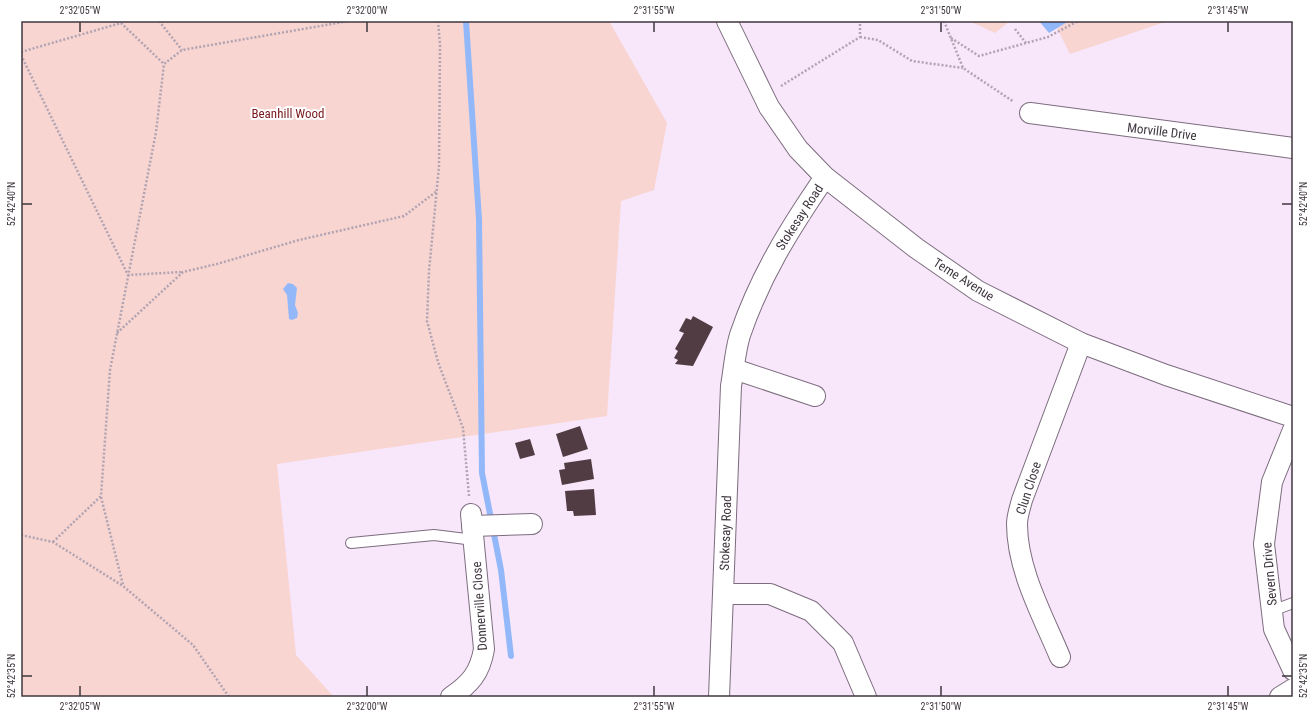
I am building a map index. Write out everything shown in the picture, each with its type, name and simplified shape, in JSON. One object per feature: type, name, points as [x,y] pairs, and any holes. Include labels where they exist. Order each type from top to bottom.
[{"type":"street","name":"Teme Avenue","points":[[728,21],[769,107],[798,149],[825,177],[916,248],[978,291],[1081,343],[1166,375],[1293,417]]},
{"type":"street","name":"Morville Drive","points":[[1030,114],[1293,148]]},
{"type":"street","name":"Stokesay Road","points":[[719,697],[731,386],[740,336],[768,266],[803,208],[825,177]]},
{"type":"street","name":"Clun Close","points":[[1060,657],[1029,581],[1019,545],[1017,523],[1022,500],[1081,343]]},
{"type":"street","points":[[734,368],[815,396]]},
{"type":"street","name":"Severn Drive","points":[[1293,430],[1272,482],[1264,544],[1274,629],[1293,670]]},
{"type":"street","points":[[474,526],[532,524]]},
{"type":"street","name":"Donnerville Close","points":[[451,697],[473,678],[482,664],[484,649],[474,526]]},
{"type":"street","points":[[723,594],[770,594],[811,611],[843,643],[866,697]]},
{"type":"street","points":[[1280,697],[1293,689]]},
{"type":"lane","points":[[351,543],[434,536],[474,526]]},
{"type":"lane","points":[[1272,611],[1293,604]]},
{"type":"path","points":[[159,21],[182,50]]},
{"type":"path","points":[[123,586],[101,496],[110,370],[156,132],[164,64],[182,50],[349,21]]},
{"type":"path","points":[[438,21],[440,53],[439,166],[429,271],[427,321],[438,362],[463,428],[474,526]]},
{"type":"path","points":[[860,21],[860,37]]},
{"type":"path","points":[[944,21],[963,68]]},
{"type":"path","points":[[951,38],[979,56],[1048,37],[1078,21]]},
{"type":"path","points":[[128,275],[21,54],[121,23],[164,64]]},
{"type":"path","points":[[1015,30],[1026,43]]},
{"type":"path","points":[[764,96],[860,37],[878,40],[912,61],[930,65],[963,68],[1030,114]]},
{"type":"path","points":[[128,275],[183,272],[217,264],[298,240],[404,216],[437,190]]},
{"type":"path","points":[[117,333],[183,272]]},
{"type":"path","points":[[53,542],[101,496]]},
{"type":"path","points":[[21,535],[53,542],[123,586],[193,645],[229,697]]},
{"type":"green space","name":"Beanhill Wood","points":[[21,21],[609,21],[667,123],[654,190],[621,201],[607,416],[277,464],[296,655],[334,697],[21,697]]},
{"type":"green space","points":[[969,21],[1010,21],[995,33]]},
{"type":"green space","points":[[1069,21],[1168,21],[1070,54],[1057,28]]},
{"type":"water","points":[[1039,21],[1069,21],[1049,33]]},
{"type":"water","points":[[288,283],[293,284],[297,288],[295,305],[298,313],[297,318],[292,320],[289,319],[287,295],[283,289]]},
{"type":"building","points":[[693,316],[713,327],[693,366],[675,364],[678,360],[674,358],[678,351],[675,349],[684,333],[679,331],[686,318],[691,320]]},
{"type":"building","points":[[580,426],[588,449],[563,457],[556,434]]},
{"type":"building","points":[[530,439],[535,455],[520,459],[515,443]]},
{"type":"building","points":[[591,459],[594,479],[562,485],[559,470],[565,469],[564,463]]},
{"type":"building","points":[[594,489],[596,515],[574,516],[573,511],[567,511],[565,491]]},
{"type":"waterway","points":[[466,21],[479,219],[482,473],[501,570],[511,656]]}]
